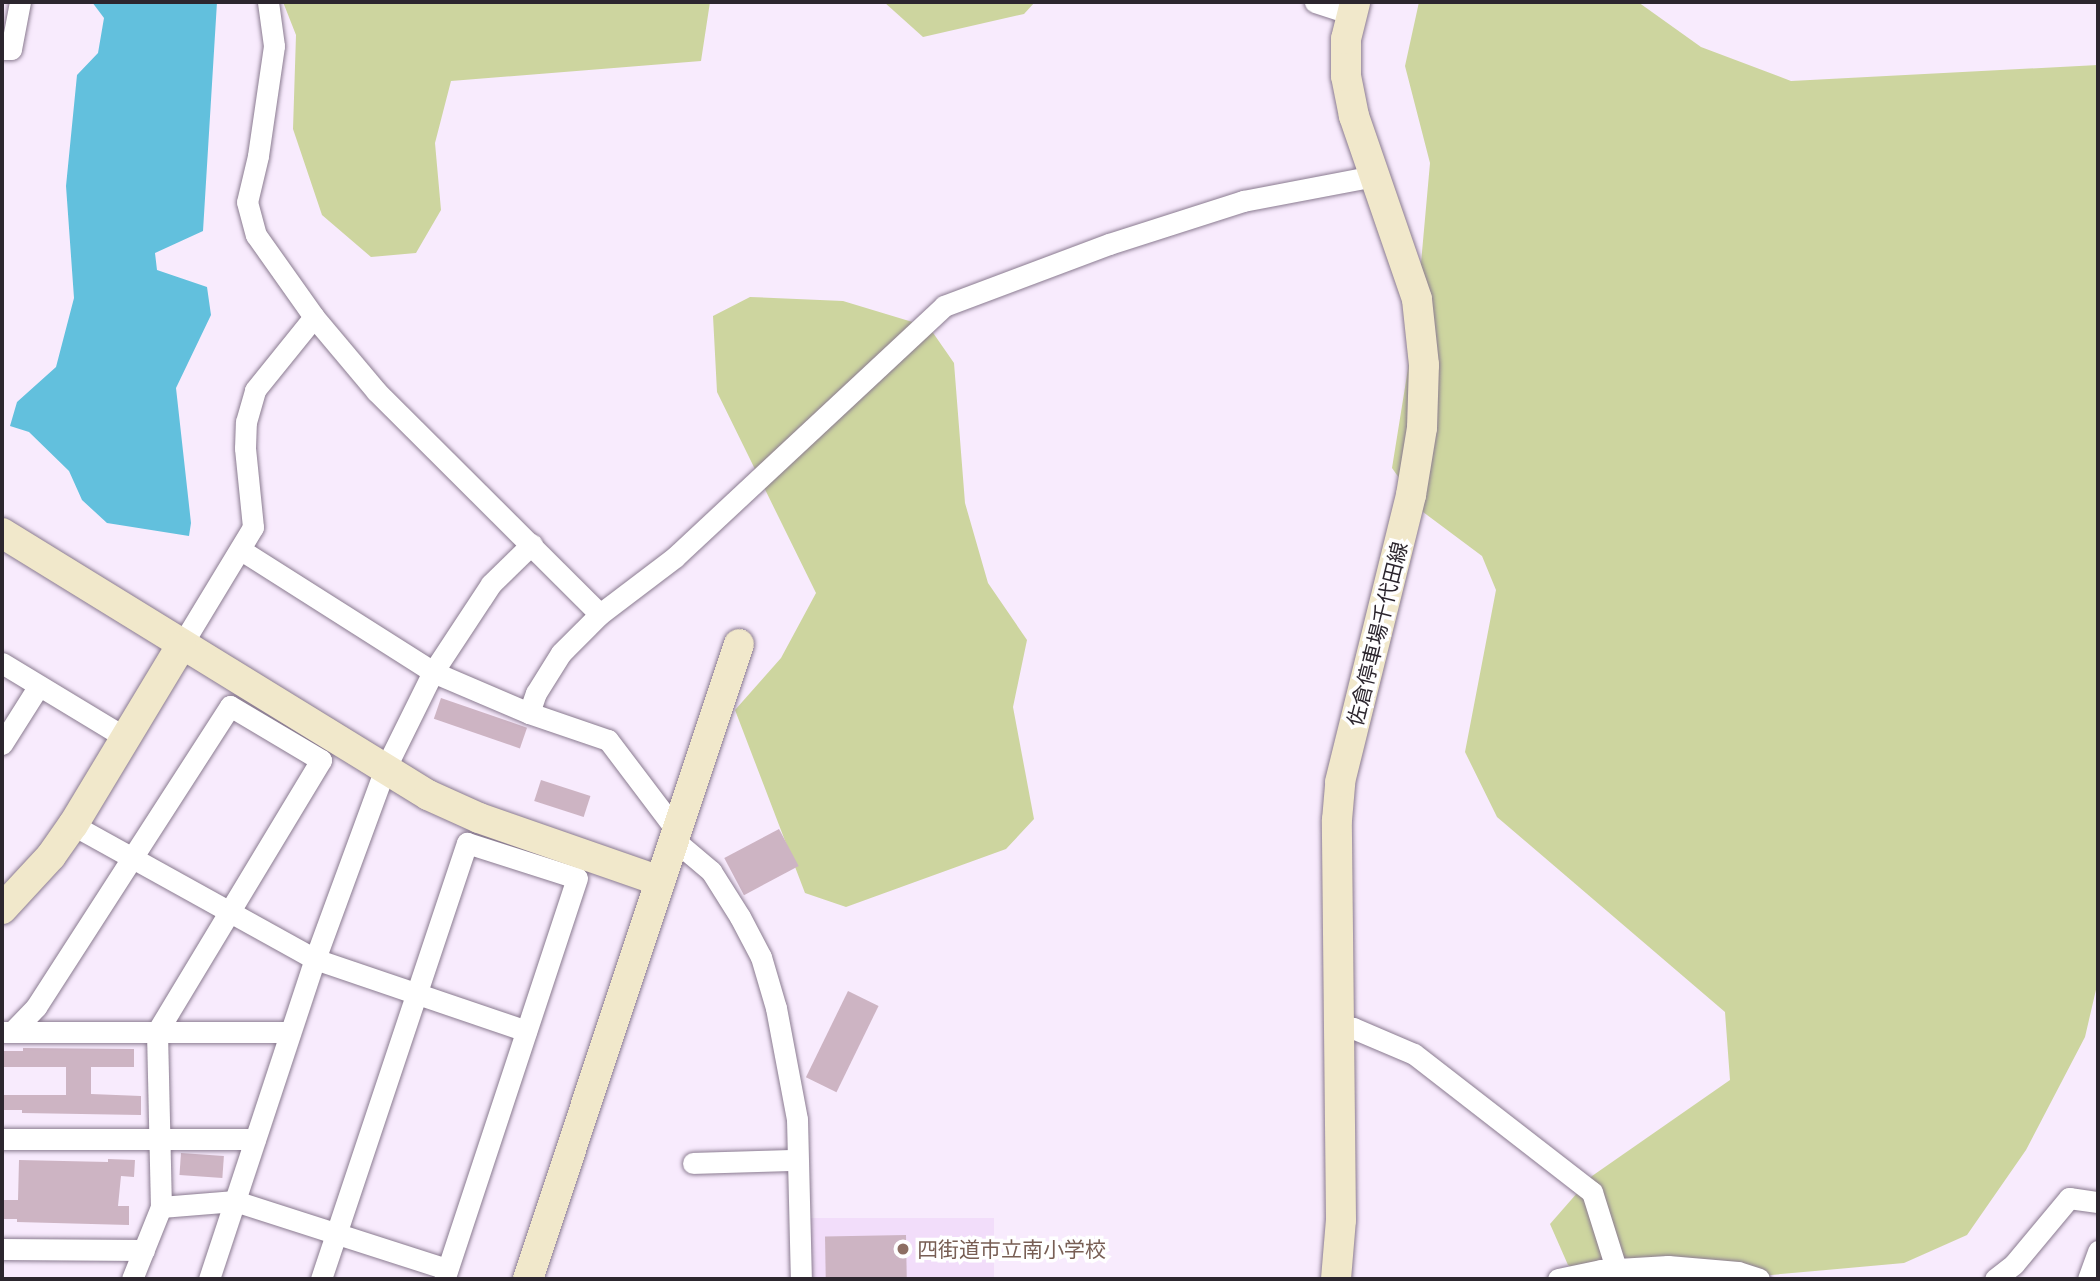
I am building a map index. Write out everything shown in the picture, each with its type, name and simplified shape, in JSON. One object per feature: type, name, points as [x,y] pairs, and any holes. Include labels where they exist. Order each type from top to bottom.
[{"type":"street","points":[[2,49],[11,48],[20,2]]},
{"type":"street","points":[[268,2],[274,46],[258,156],[247,202],[256,234],[314,317],[376,391],[600,614]]},
{"type":"street","points":[[1315,2],[1353,8]]},
{"type":"street","name":"佐倉停車場千代田線","points":[[1336,1279],[1341,1220],[1337,820],[1340,782],[1411,495],[1423,403],[1424,365],[1417,299],[1354,116],[1346,76],[1346,38],[1353,8]]},
{"type":"street","points":[[529,713],[536,692],[561,653],[600,614],[675,557],[944,306],[1109,244],[1243,201],[1374,176]]},
{"type":"street","points":[[2,909],[51,856],[73,825],[124,737],[241,550],[253,527],[245,448],[246,422],[255,390],[314,317]]},
{"type":"street","points":[[2,533],[181,646],[428,794],[479,818],[660,881]]},
{"type":"street","points":[[209,1279],[315,958],[385,769],[433,671],[491,584],[532,544]]},
{"type":"street","points":[[241,550],[433,671],[529,713],[608,740],[675,834],[711,871],[761,957],[776,1008],[797,1119],[801,1279]]},
{"type":"street","points":[[528,1279],[739,644]]},
{"type":"street","points":[[2,663],[124,737]]},
{"type":"street","points":[[2,744],[38,687]]},
{"type":"street","points":[[7,1032],[36,1007],[230,706],[321,760],[157,1032],[161,1207],[132,1279]]},
{"type":"street","points":[[73,825],[315,958],[526,1031]]},
{"type":"street","points":[[161,1207],[235,1201],[337,1234],[445,1274],[577,878],[467,843],[337,1234],[321,1279]]},
{"type":"street","points":[[1339,1026],[1353,1028],[1414,1054],[1592,1192],[1616,1268]]},
{"type":"street","points":[[7,1032],[290,1032]]},
{"type":"street","points":[[2,1139],[255,1139]]},
{"type":"street","points":[[693,1163],[797,1160]]},
{"type":"street","points":[[1995,1279],[2014,1264],[2069,1198],[2098,1202]]},
{"type":"street","points":[[2,1249],[144,1250]]},
{"type":"street","points":[[2088,1279],[2098,1251]]},
{"type":"street","points":[[1558,1279],[1616,1268],[1702,1268],[1738,1272],[1759,1279]]},
{"type":"shaded area","name":"四街道市立南小学校","points":[[809,1218],[994,1218],[994,1279],[809,1279]]},
{"type":"green space","points":[[283,2],[710,2],[701,61],[451,81],[435,143],[441,210],[416,253],[371,257],[322,215],[293,129],[296,35]]},
{"type":"green space","points":[[884,2],[1035,2],[1024,14],[923,37]]},
{"type":"green space","points":[[1419,2],[1638,2],[1701,47],[1791,81],[2098,65],[2098,981],[2085,1037],[2026,1150],[1967,1235],[1904,1263],[1726,1279],[1591,1279],[1568,1265],[1550,1224],[1592,1176],[1730,1080],[1725,1012],[1497,817],[1465,752],[1496,590],[1482,556],[1415,506],[1411,495],[1392,468],[1416,319],[1430,163],[1405,66]]},
{"type":"green space","points":[[750,297],[843,301],[929,327],[954,363],[965,503],[988,583],[1027,640],[1013,707],[1034,819],[1006,849],[846,907],[805,893],[735,710],[781,658],[816,593],[717,392],[713,316]]},
{"type":"water","points":[[92,2],[217,2],[203,231],[155,253],[157,270],[207,287],[211,315],[176,388],[191,523],[189,536],[107,523],[82,500],[69,471],[29,432],[10,426],[17,402],[56,367],[74,298],[66,186],[77,75],[98,53],[104,18]]},
{"type":"building","points":[[441,698],[527,728],[520,748],[434,719]]},
{"type":"building","points":[[541,780],[590,796],[584,817],[534,801]]},
{"type":"building","points":[[779,829],[799,866],[744,895],[724,858]]},
{"type":"building","points":[[848,991],[879,1006],[836,1092],[806,1077]]},
{"type":"building","points":[[23,1048],[134,1049],[134,1067],[91,1067],[91,1094],[141,1096],[141,1115],[22,1113],[22,1110],[2,1110],[2,1095],[66,1095],[66,1067],[2,1067],[2,1051],[23,1051]]},
{"type":"building","points":[[181,1153],[224,1156],[222,1178],[179,1175]]},
{"type":"building","points":[[108,1159],[135,1160],[134,1177],[121,1176],[118,1206],[129,1206],[129,1225],[17,1222],[17,1219],[2,1219],[2,1200],[18,1200],[19,1160],[108,1162]]},
{"type":"building","points":[[906,1235],[907,1279],[826,1279],[825,1236]]},
{"type":"place","name":"四街道市立南小学校","points":[[903,1249]]}]
